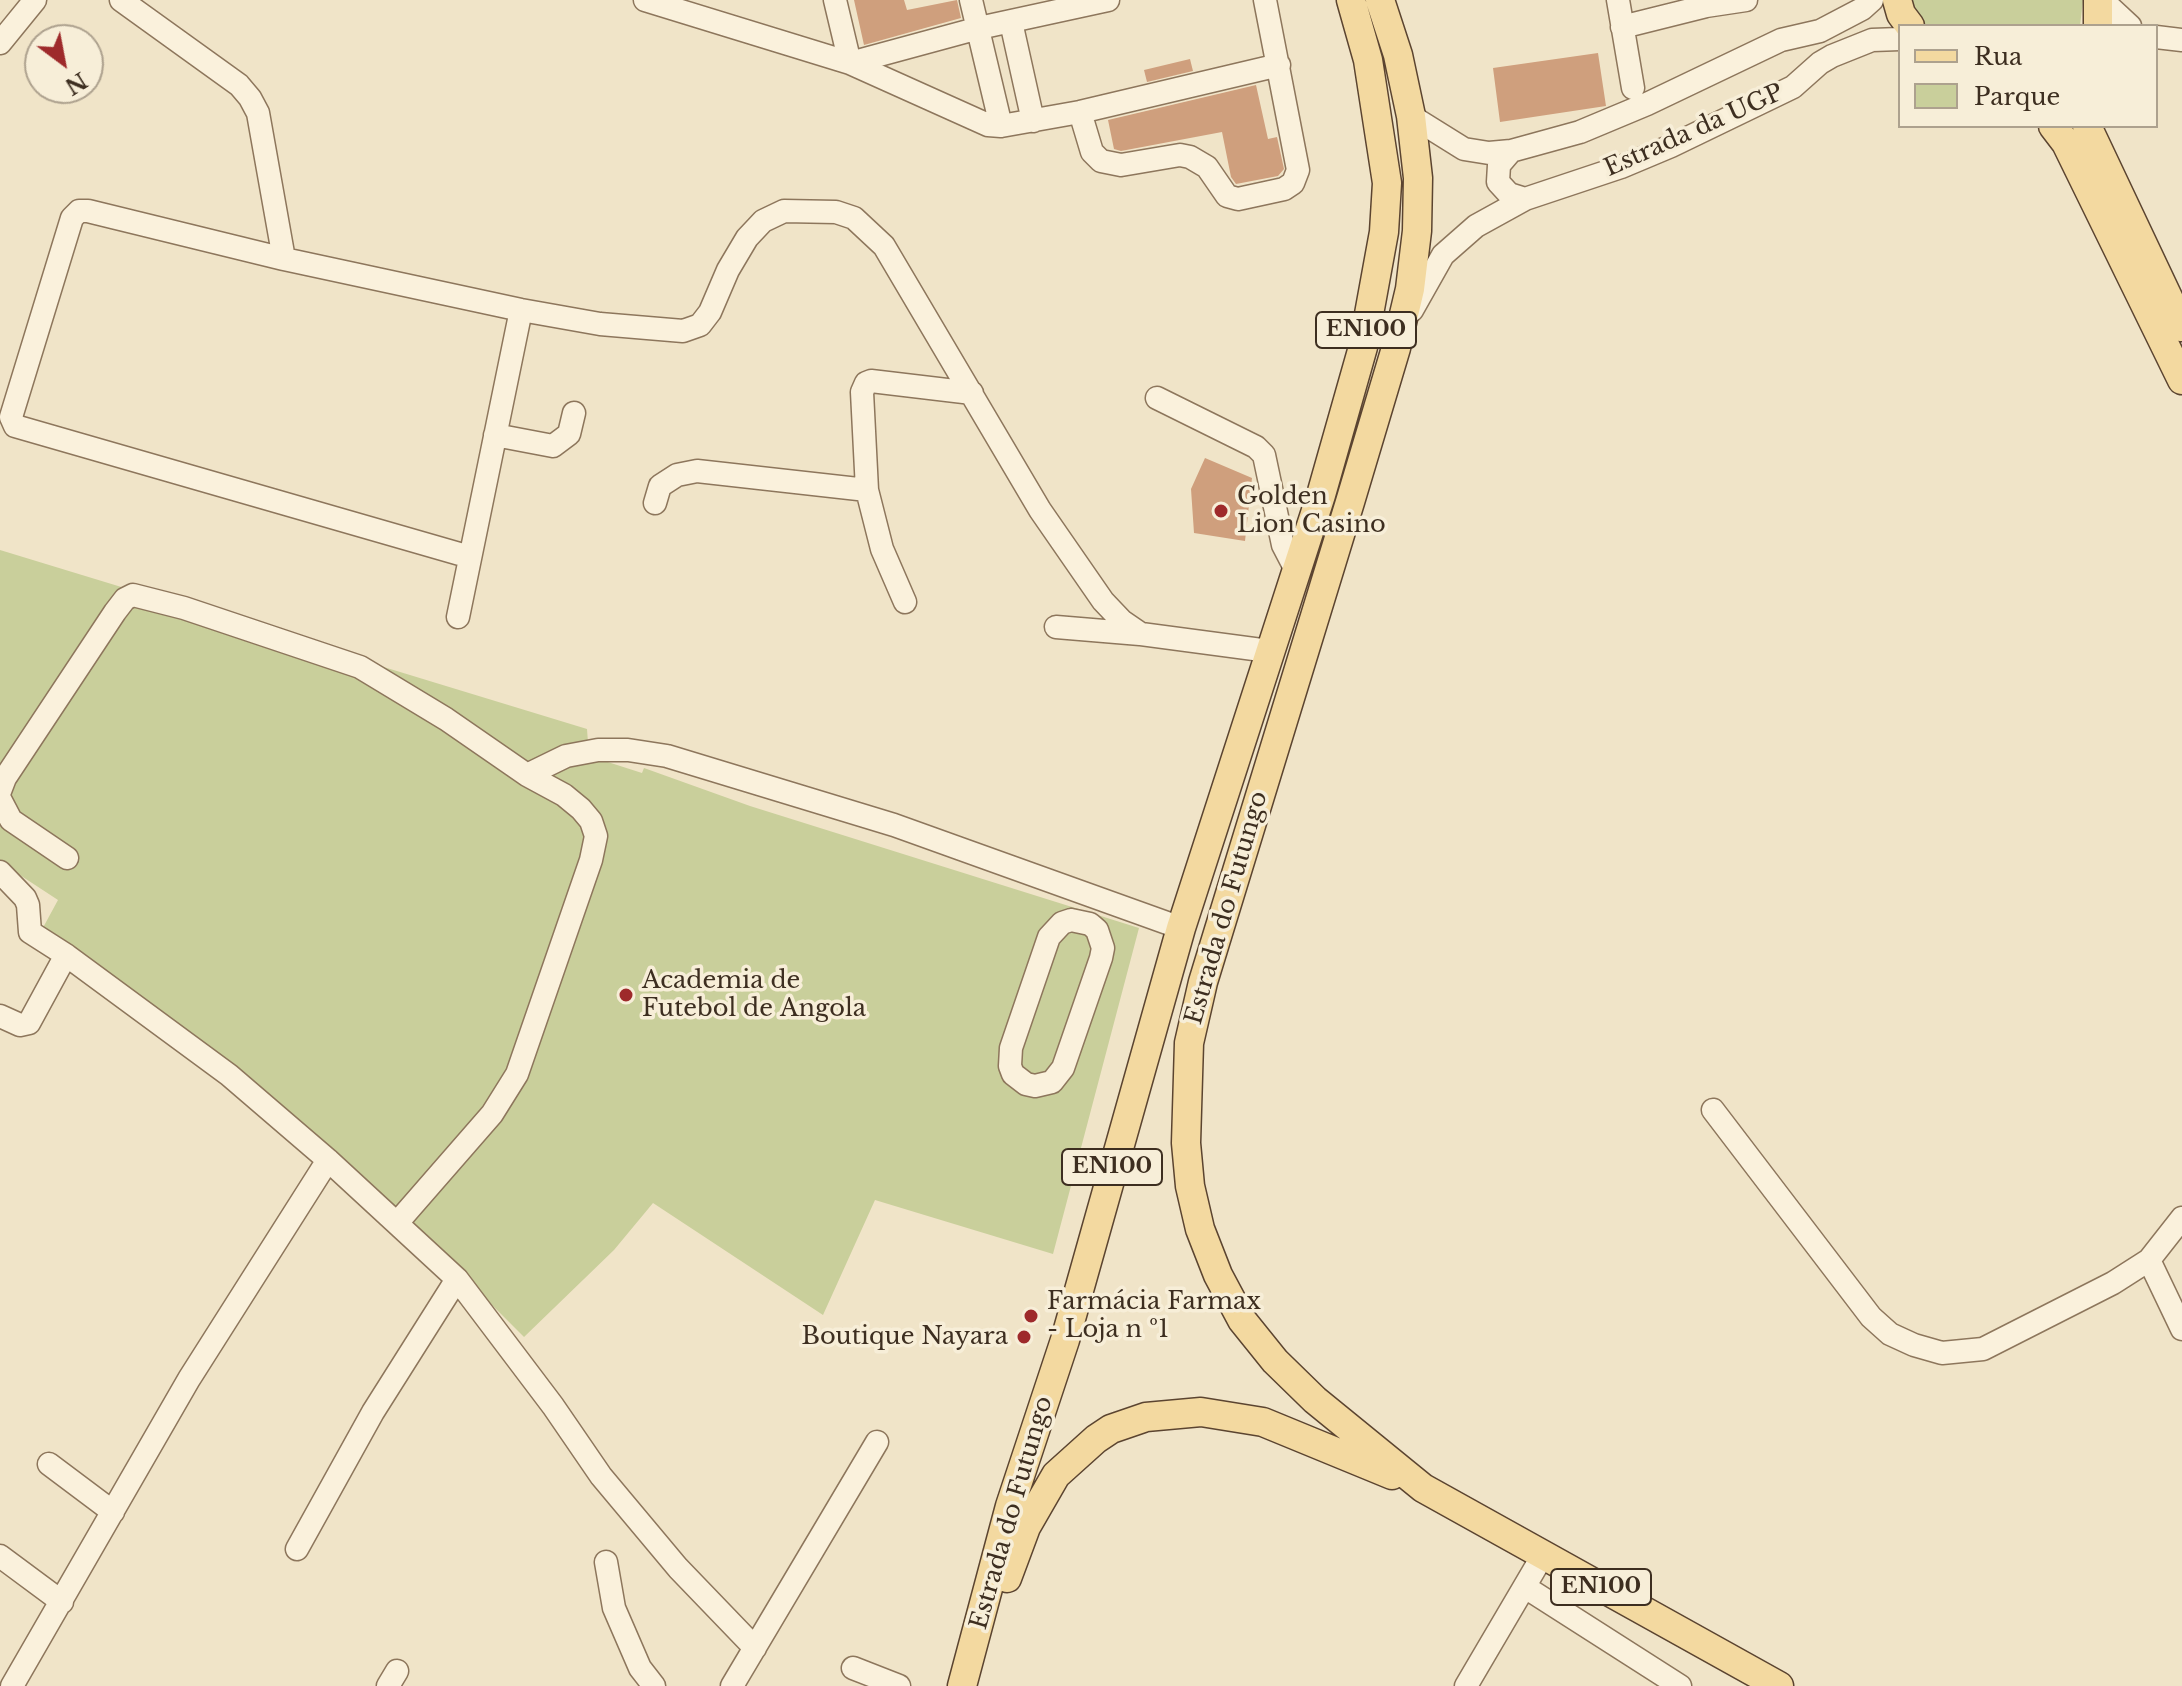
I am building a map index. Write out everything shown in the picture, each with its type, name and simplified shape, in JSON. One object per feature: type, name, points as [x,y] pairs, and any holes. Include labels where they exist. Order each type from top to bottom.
[{"type":"main road","name":"Estrada do Futungo","points":[[963,1686],[1010,1506],[1069,1327],[1181,928],[1321,495],[1363,347],[1384,232],[1387,183],[1368,60],[1351,0]]},
{"type":"main road","name":"Estrada do Futungo","points":[[1380,0],[1398,55],[1411,116],[1418,178],[1417,231],[1410,289],[1396,348],[1203,982],[1189,1043],[1186,1143],[1190,1186],[1200,1229],[1218,1275],[1242,1320],[1275,1361],[1315,1400],[1423,1488],[1779,1686]]},
{"type":"main road","points":[[1897,0],[1901,14],[1908,24]]},
{"type":"main road","points":[[2098,24],[2100,0]]},
{"type":"main road","points":[[2068,132],[2182,327]]},
{"type":"main road","points":[[2068,132],[2182,380]]},
{"type":"main road","points":[[963,1686],[1039,1501],[1056,1475],[1075,1455],[1111,1429],[1163,1413],[1201,1412],[1232,1416],[1283,1429],[1423,1488]]},
{"type":"street","points":[[0,43],[35,0]]},
{"type":"street","points":[[121,0],[239,85],[250,98],[258,113],[284,259]]},
{"type":"street","points":[[835,0],[850,63]]},
{"type":"street","points":[[971,0],[1001,126]]},
{"type":"street","points":[[850,63],[979,28],[1082,3],[1108,0]]},
{"type":"street","points":[[1080,112],[1092,152],[1101,161],[1121,165],[1180,155],[1190,157],[1207,167],[1231,199],[1284,189],[1293,183],[1298,170],[1265,0]]},
{"type":"street","points":[[1618,0],[1633,88]]},
{"type":"street","points":[[1622,27],[1706,3],[1746,0]]},
{"type":"street","points":[[1411,116],[1464,149],[1489,153],[1511,151],[1580,132],[1647,104],[1781,40],[1820,31],[1862,9],[1872,0]]},
{"type":"street","points":[[2100,0],[2128,24]]},
{"type":"street","points":[[650,1],[850,63],[988,125],[1001,126],[1080,112],[1279,65]]},
{"type":"street","points":[[1011,22],[1033,121]]},
{"type":"street","points":[[2158,37],[2182,40]]},
{"type":"street","name":"Estrada da UGP","points":[[1396,348],[1416,301],[1443,255],[1476,226],[1525,199],[1621,167],[1671,146],[1793,87],[1832,56],[1872,40],[1898,39]]},
{"type":"street","points":[[1511,151],[1499,165],[1498,182],[1509,194],[1525,199]]},
{"type":"street","points":[[470,557],[15,426],[11,421],[72,218],[79,211],[88,211],[284,259],[521,310],[600,324],[683,331],[700,325],[710,312],[728,270],[747,238],[763,221],[784,211],[836,212],[854,218],[884,246],[1040,510],[1103,601],[1122,621],[1141,634]]},
{"type":"street","points":[[458,617],[521,310]]},
{"type":"street","points":[[905,602],[882,549],[867,490],[862,392],[866,383],[871,381],[972,393]]},
{"type":"street","points":[[1157,398],[1256,447],[1264,455],[1283,545],[1296,570]]},
{"type":"street","points":[[495,435],[553,446],[569,434],[574,413]]},
{"type":"street","points":[[655,503],[660,486],[677,475],[697,471],[867,490]]},
{"type":"street","points":[[0,791],[5,778],[115,612],[125,599],[133,595],[184,608],[360,667],[446,719],[527,775],[564,795],[591,821],[596,836],[591,860],[517,1074],[483,1125],[397,1223]]},
{"type":"street","points":[[1056,627],[1141,634],[1269,651]]},
{"type":"street","points":[[527,775],[566,756],[598,750],[628,750],[667,756],[825,802],[1181,928]]},
{"type":"street","points":[[0,799],[11,820],[67,858]]},
{"type":"street","points":[[0,872],[25,898],[30,932],[229,1075],[328,1160],[457,1279],[544,1393],[601,1476],[678,1568],[755,1648]]},
{"type":"street","points":[[1090,924],[1099,899]]},
{"type":"street","points":[[1081,920],[1090,924],[1097,930],[1103,948],[1063,1068],[1052,1082],[1035,1086],[1026,1084],[1013,1074],[1009,1057],[1049,937],[1062,923],[1081,920]]},
{"type":"street","points":[[0,1016],[20,1025],[29,1023],[66,955]]},
{"type":"street","points":[[1713,1110],[1871,1317],[1890,1334],[1942,1353],[1983,1349],[2113,1283],[2149,1260],[2182,1218]]},
{"type":"street","points":[[12,1686],[189,1379],[328,1160]]},
{"type":"street","points":[[2149,1260],[2182,1329]]},
{"type":"street","points":[[297,1549],[373,1412],[457,1279]]},
{"type":"street","points":[[732,1686],[877,1442]]},
{"type":"street","points":[[49,1464],[113,1512]]},
{"type":"street","points":[[1466,1686],[1543,1555]]},
{"type":"street","points":[[0,1556],[62,1602]]},
{"type":"street","points":[[606,1562],[614,1608],[640,1668],[654,1686]]},
{"type":"street","points":[[1525,1587],[1653,1680],[1680,1686]]},
{"type":"street","points":[[853,1668],[899,1686]]},
{"type":"green space","points":[[1907,0],[2083,0],[2080,24],[1923,24]]},
{"type":"green space","name":"Academia de Futebol de Angola","points":[[0,550],[587,729],[589,756],[642,773],[644,768],[750,806],[1139,928],[1053,1254],[875,1200],[823,1315],[653,1203],[614,1250],[524,1337],[424,1237],[39,935],[58,900],[0,862]]},
{"type":"building","points":[[854,0],[904,0],[907,10],[957,0],[961,18],[864,45]]},
{"type":"building","points":[[1598,53],[1606,106],[1500,122],[1493,68]]},
{"type":"building","points":[[1190,59],[1193,71],[1147,82],[1144,70]]},
{"type":"building","points":[[1256,85],[1268,139],[1277,137],[1284,169],[1278,176],[1236,184],[1231,177],[1222,132],[1121,151],[1114,149],[1108,120]]},
{"type":"building","name":"Golden Lion Casino","points":[[1205,458],[1252,478],[1245,541],[1194,533],[1191,489]]},
{"type":"place","name":"Golden Lion Casino","points":[[1221,511]]},
{"type":"place","name":"Academia de Futebol de Angola","points":[[626,995]]},
{"type":"place","name":"Farmácia Farmax - Loja n º1","points":[[1031,1316]]},
{"type":"place","name":"Boutique Nayara","points":[[1024,1337]]}]
